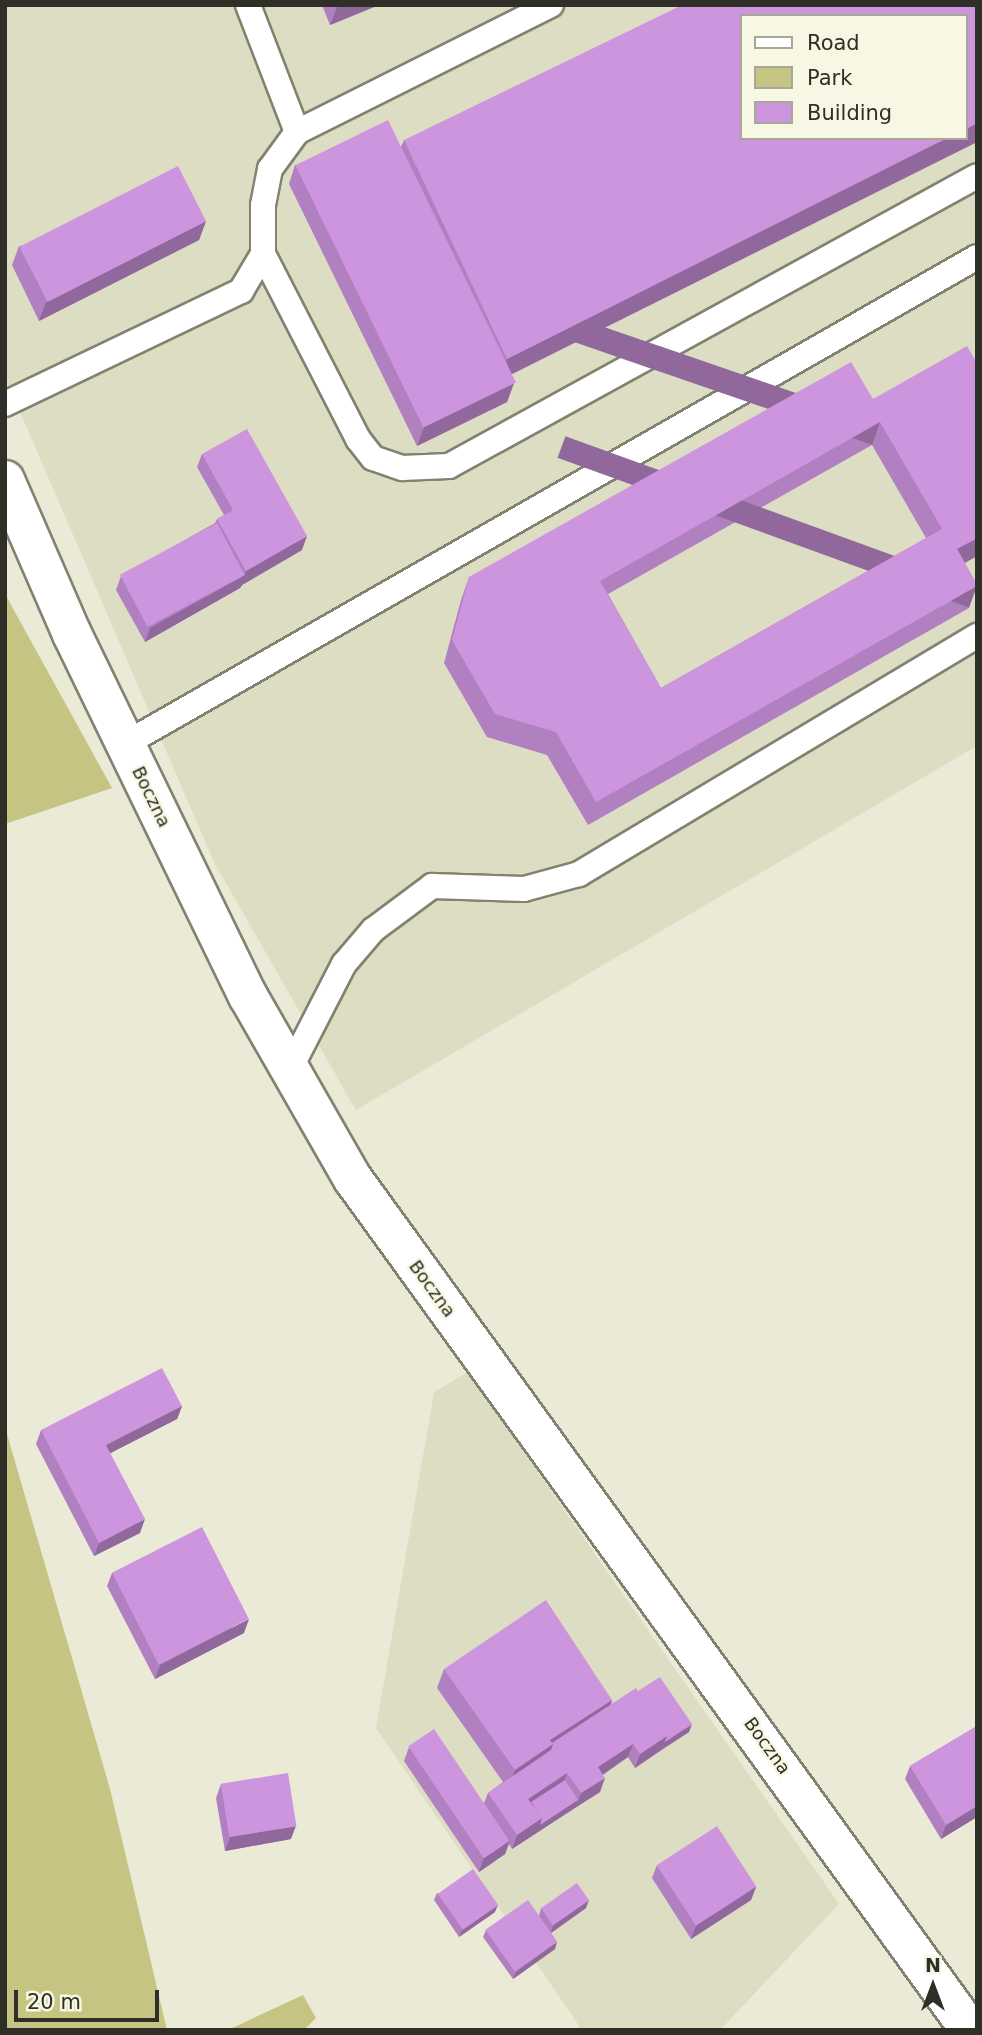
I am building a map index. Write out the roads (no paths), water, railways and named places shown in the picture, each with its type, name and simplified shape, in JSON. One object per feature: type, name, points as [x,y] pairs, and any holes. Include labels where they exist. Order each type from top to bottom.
[{"type":"street","name":"Boczna","points":[[5,480],[125,744],[248,996],[361,1191],[970,2030]]},
{"type":"lane","points":[[248,5],[297,132]]},
{"type":"lane","points":[[551,5],[297,132],[270,169],[263,205],[263,254],[358,439],[373,458],[402,468],[449,466],[977,176]]},
{"type":"lane","points":[[5,404],[241,291],[263,254]]},
{"type":"lane","points":[[125,744],[977,257]]},
{"type":"lane","points":[[290,1069],[344,964],[373,930],[432,886],[524,889],[579,874],[977,636]]}]
